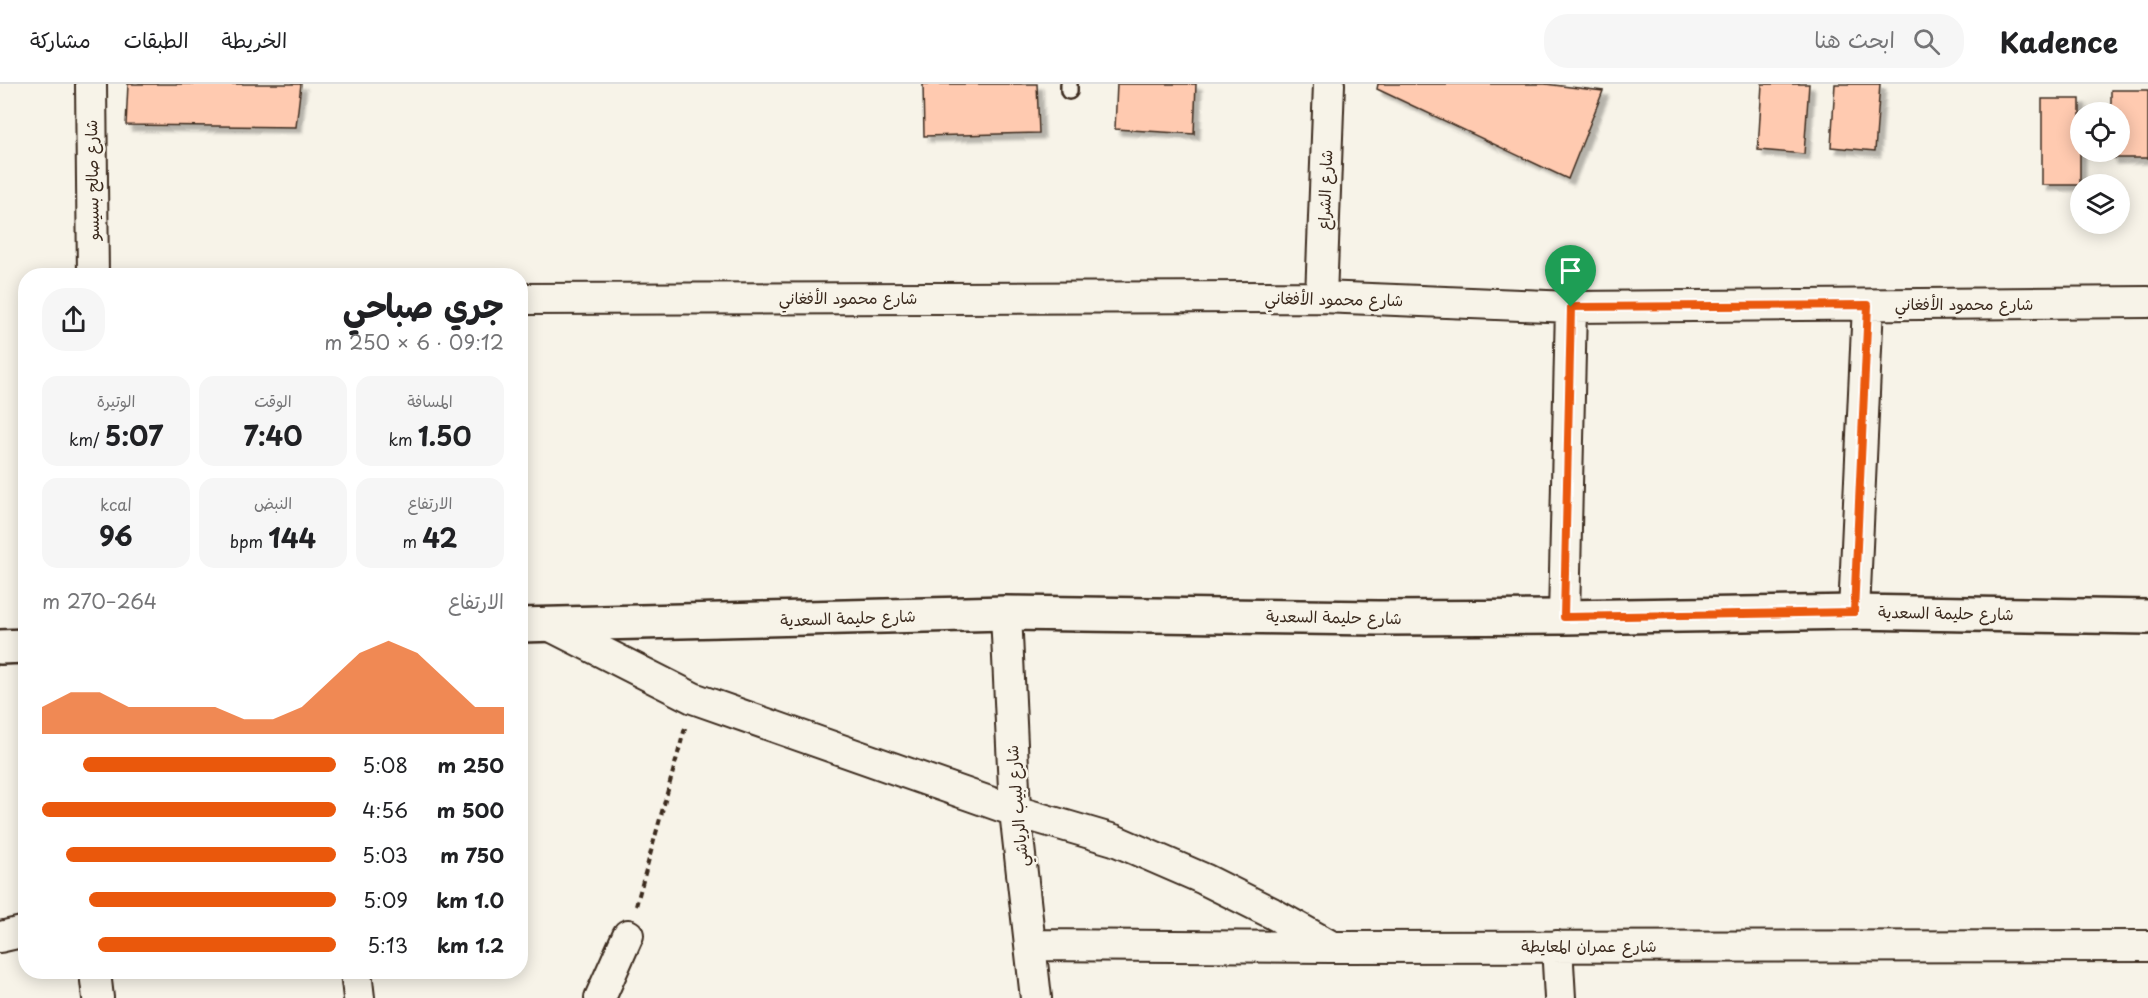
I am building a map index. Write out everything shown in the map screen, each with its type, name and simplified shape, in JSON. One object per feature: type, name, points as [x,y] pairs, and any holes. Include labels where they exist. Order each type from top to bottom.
[{"type":"street","name":"شارع صالح بسيسو","points":[[92,84],[93,268]]},
{"type":"street","name":"شارع الشراع","points":[[1321,297],[1329,84]]},
{"type":"street","name":"شارع محمود الأفغاني","points":[[528,299],[1321,297],[1571,307],[2148,302]]},
{"type":"street","points":[[1854,612],[1868,305]]},
{"type":"street","points":[[1564,617],[1571,307]]},
{"type":"street","name":"شارع حليمة السعدية","points":[[533,624],[698,622],[1006,613],[1378,618],[1854,612],[2148,617]]},
{"type":"street","name":"شارع لبيب الرياشي","points":[[1006,613],[1015,811],[1036,998]]},
{"type":"street","points":[[533,624],[693,698],[1015,811],[1114,840],[1204,879],[1272,913],[1332,947]]},
{"type":"street","points":[[0,647],[18,646]]},
{"type":"street","points":[[0,937],[18,933]]},
{"type":"street","points":[[600,998],[628,935]]},
{"type":"street","name":"شارع عمران المعايطة","points":[[1031,945],[2148,946]]},
{"type":"street","points":[[1557,946],[1560,998]]},
{"type":"street","points":[[96,979],[98,998]]},
{"type":"street","points":[[357,979],[359,998]]},
{"type":"path","points":[[628,935],[693,698]]},
{"type":"building","points":[[128,84],[301,84],[296,127],[126,125]]},
{"type":"building","points":[[923,84],[1037,84],[1039,133],[924,136]]},
{"type":"building","points":[[1117,84],[1196,84],[1194,134],[1115,129]]},
{"type":"building","points":[[1378,84],[1545,84],[1603,91],[1568,179],[1377,89]]},
{"type":"building","points":[[1762,84],[1809,84],[1804,154],[1758,150]]},
{"type":"building","points":[[1835,84],[1880,84],[1875,151],[1831,147]]},
{"type":"building","points":[[2111,90],[2148,90],[2148,158],[2130,158],[2130,102],[2111,102]]},
{"type":"building","points":[[2042,99],[2080,99],[2080,102],[2070,102],[2070,162],[2080,162],[2080,174],[2070,174],[2070,185],[2042,185]]},
{"type":"route","points":[[1868,305],[1854,612],[1564,617],[1571,307],[1868,305]]}]
